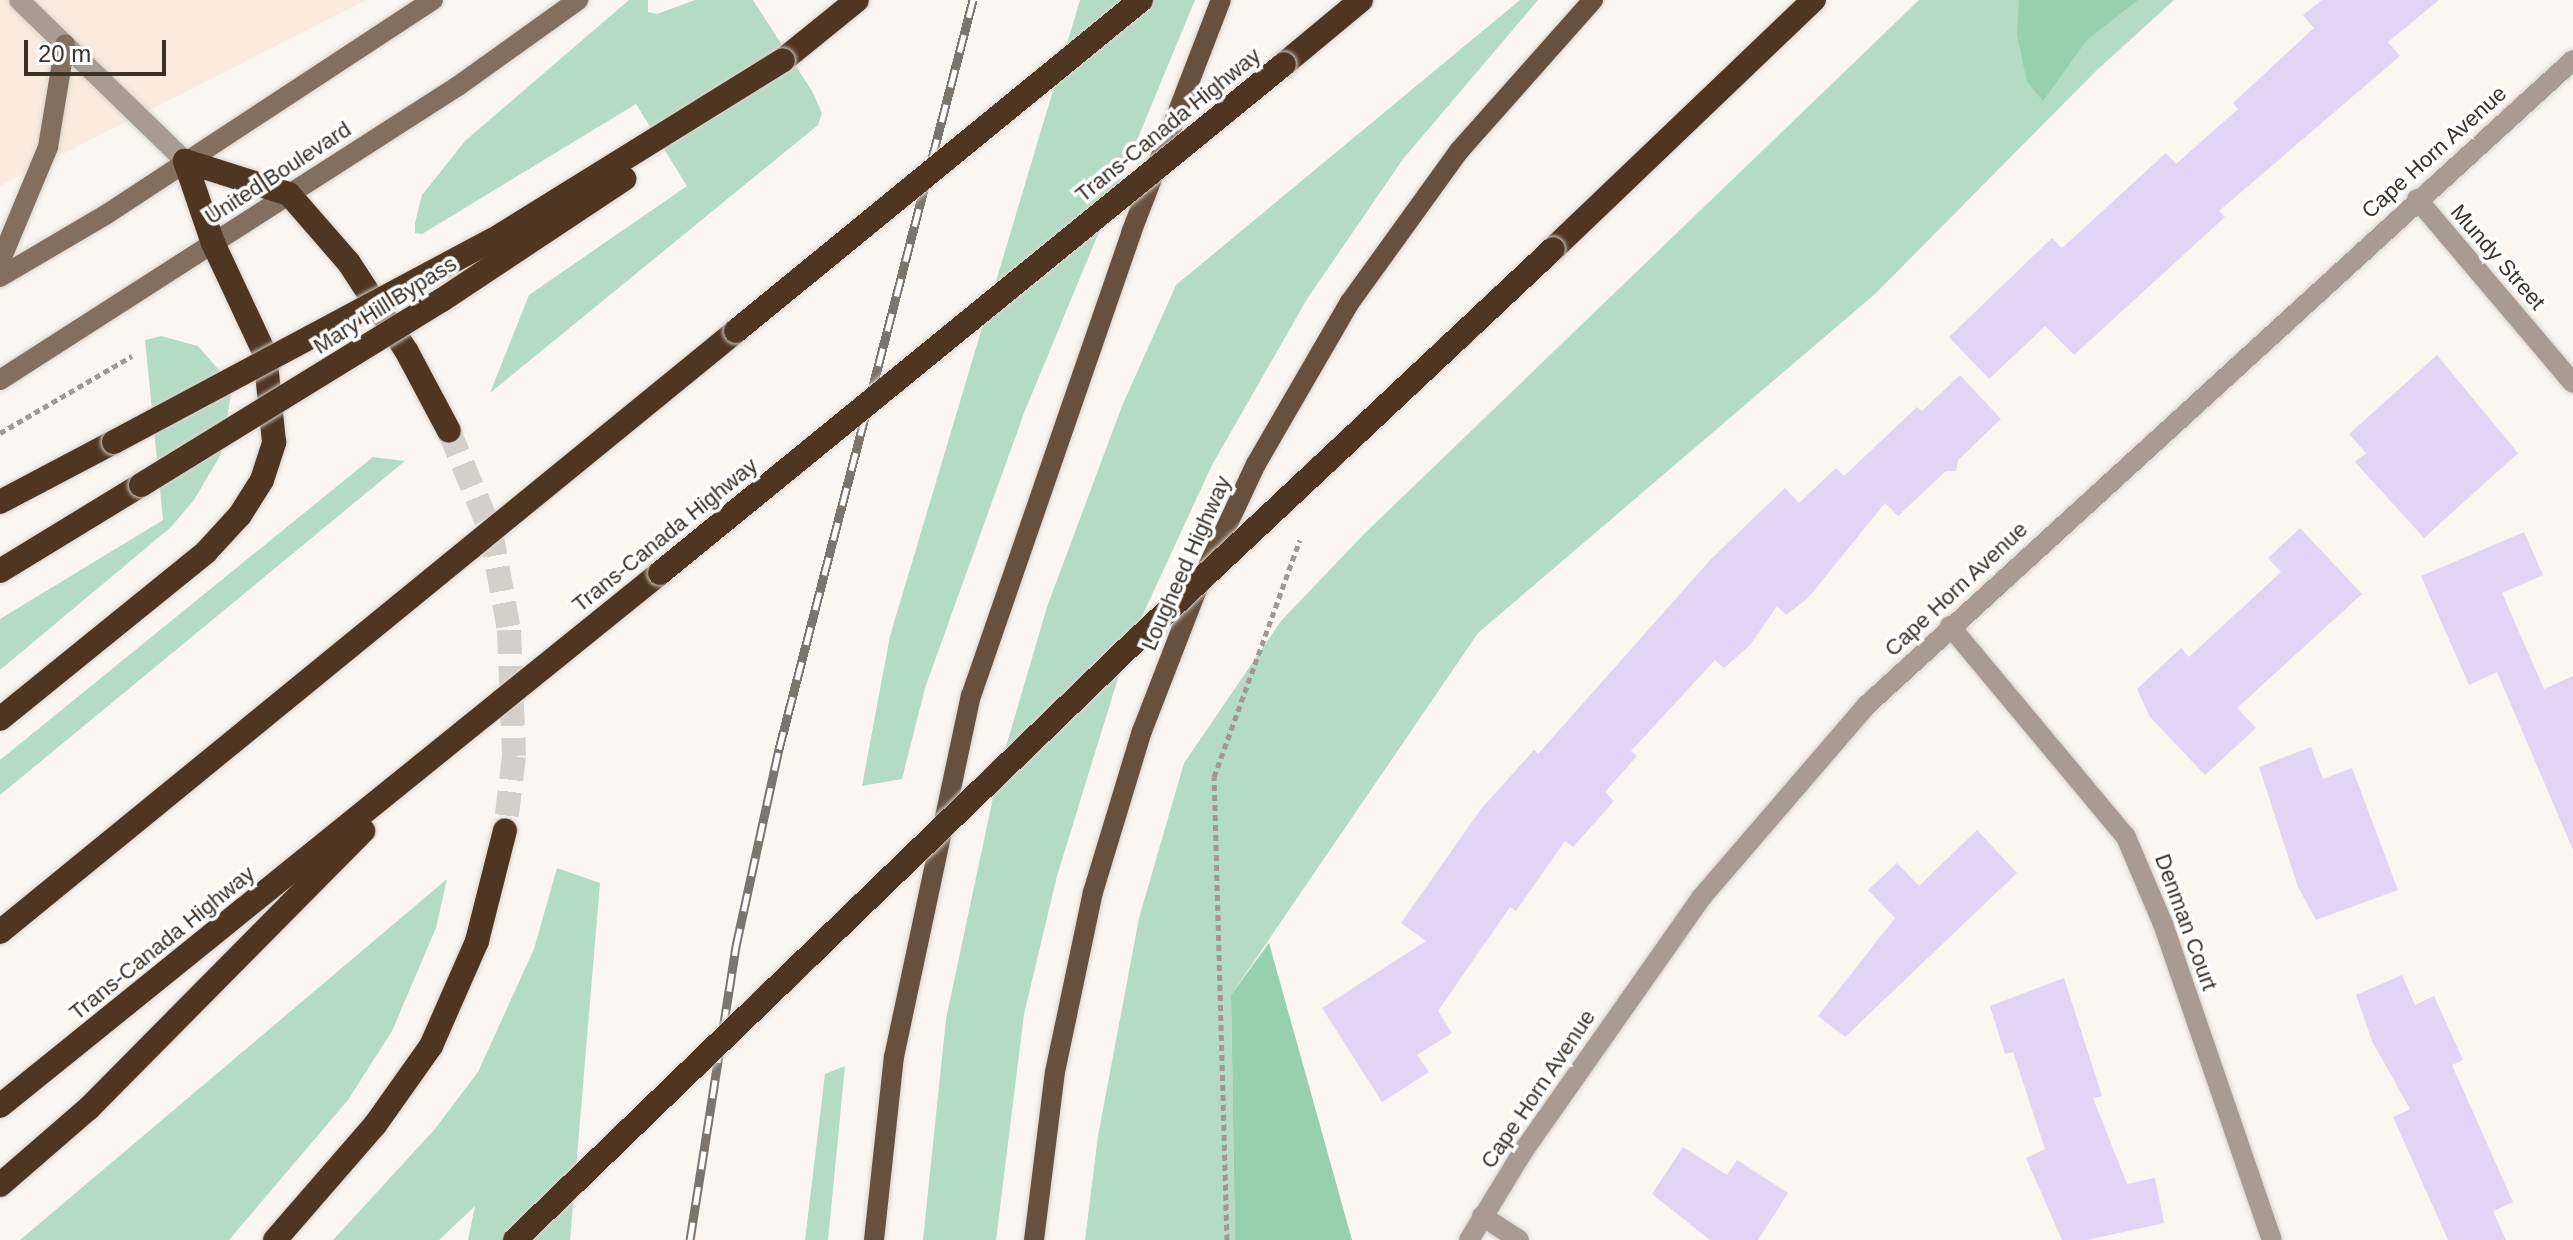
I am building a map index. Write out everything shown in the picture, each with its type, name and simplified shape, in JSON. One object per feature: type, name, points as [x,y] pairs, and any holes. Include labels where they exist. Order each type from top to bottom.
[{"type":"highway","points":[[0,502],[493,240],[783,60],[857,0]]},
{"type":"highway","points":[[0,932],[1141,0]]},
{"type":"highway","name":"Trans-Canada Highway","points":[[0,1106],[443,750],[1361,0]]},
{"type":"highway","points":[[515,1240],[1127,649],[1814,0]]},
{"type":"highway","name":"Mary Hill Bypass","points":[[0,571],[508,258],[783,60]]},
{"type":"highway","points":[[185,161],[289,194],[349,263],[407,352],[449,431]]},
{"type":"highway","points":[[0,719],[206,552],[240,515],[262,480],[274,442],[275,412],[265,354],[213,243],[185,161]]},
{"type":"highway","points":[[0,1185],[89,1108],[443,750]]},
{"type":"highway","points":[[275,1240],[375,1125],[431,1046],[477,941],[505,830]]},
{"type":"highway","points":[[0,909],[49,892]]},
{"type":"main road","points":[[0,277],[433,0]]},
{"type":"main road","name":"United Boulevard","points":[[0,380],[458,86],[578,0]]},
{"type":"main road","points":[[874,1240],[894,1057],[971,696],[1131,233],[1221,0]]},
{"type":"main road","name":"Lougheed Highway","points":[[1034,1240],[1055,1072],[1093,892],[1142,731],[1196,592],[1256,464],[1350,302],[1459,151],[1593,0]]},
{"type":"main road","points":[[0,262],[48,147],[65,44]]},
{"type":"street","points":[[19,0],[185,161]]},
{"type":"street","name":"Cape Horn Avenue","points":[[1469,1240],[1482,1216],[1644,977],[1752,834],[1867,705],[2417,199],[2573,60]]},
{"type":"street","name":"Mundy Street","points":[[2417,199],[2573,383]]},
{"type":"street","name":"Denman Court","points":[[1950,626],[2094,792],[2132,849],[2163,924],[2272,1240]]},
{"type":"street","points":[[1482,1216],[1519,1240]]},
{"type":"path","points":[[0,433],[132,356]]},
{"type":"path","points":[[1227,1240],[1223,997],[1214,777],[1302,533]]},
{"type":"shaded area","points":[[0,0],[366,0],[0,186]]},
{"type":"green space","points":[[629,0],[648,0],[648,12],[657,14],[695,0],[753,0],[812,91],[822,113],[818,125],[490,393],[529,295],[687,186],[636,104],[422,234],[415,233],[415,223],[422,195],[465,141]]},
{"type":"green space","points":[[1080,0],[1195,0],[1024,413],[925,688],[902,779],[862,786],[890,636]]},
{"type":"green space","points":[[1520,0],[1538,0],[1403,159],[1307,299],[1212,465],[1127,649],[1057,876],[1024,1014],[996,1240],[923,1240],[946,1019],[998,774],[1047,607],[1122,406],[1176,285]]},
{"type":"green space","points":[[1919,0],[2174,0],[2097,70],[1875,294],[1478,633],[1231,995],[1235,1240],[1085,1240],[1098,1136],[1139,918],[1184,763],[1281,621],[1364,534]]},
{"type":"green space","points":[[2019,0],[2138,0],[2087,40],[2043,101],[2027,82],[2017,35]]},
{"type":"green space","points":[[161,336],[198,346],[226,378],[231,394],[221,454],[194,500],[171,527],[0,670],[0,619],[163,520],[145,340]]},
{"type":"green space","points":[[373,457],[405,461],[0,795],[0,760]]},
{"type":"green space","points":[[557,868],[600,883],[570,1240],[468,1240],[475,1206],[439,1240],[333,1240],[434,1130],[478,1072],[534,949]]},
{"type":"green space","points":[[447,879],[436,928],[392,1031],[348,1100],[229,1240],[20,1240]]},
{"type":"green space","points":[[1269,943],[1352,1240],[1235,1240],[1231,995]]},
{"type":"green space","points":[[845,1066],[828,1240],[805,1240],[825,1074]]},
{"type":"building","points":[[2322,0],[2439,0],[2388,42],[2400,56],[2219,211],[2225,217],[2074,355],[2045,326],[1989,379],[1949,337],[2052,238],[2062,248],[2166,153],[2176,164],[2238,109],[2233,103],[2314,28],[2303,15]]},
{"type":"building","points":[[2437,355],[2518,453],[2424,538],[2355,462],[2366,453],[2349,434]]},
{"type":"building","points":[[1960,375],[2001,419],[1958,460],[1956,471],[1946,471],[1898,516],[1885,503],[1808,598],[1786,615],[1777,606],[1750,645],[1724,668],[1715,660],[1631,751],[1637,756],[1605,792],[1614,801],[1573,847],[1565,841],[1516,911],[1510,907],[1438,1011],[1452,1033],[1417,1055],[1429,1072],[1382,1102],[1322,1008],[1426,941],[1401,923],[1481,809],[1534,750],[1538,754],[1711,559],[1785,488],[1799,503],[1836,468],[1844,476],[1917,407],[1922,411]]},
{"type":"building","points":[[2300,528],[2362,594],[2237,708],[2256,728],[2205,775],[2150,717],[2137,689],[2181,648],[2189,657],[2281,572],[2268,558]]},
{"type":"building","points":[[2524,532],[2543,575],[2502,593],[2544,689],[2573,676],[2573,850],[2497,672],[2469,685],[2421,576]]},
{"type":"building","points":[[2311,747],[2323,779],[2352,768],[2398,890],[2316,920],[2298,887],[2259,767]]},
{"type":"building","points":[[1977,830],[2017,873],[1845,1037],[1818,1016],[1895,918],[1868,890],[1897,863],[1919,886]]},
{"type":"building","points":[[2402,975],[2415,1005],[2434,996],[2463,1060],[2452,1065],[2513,1202],[2493,1211],[2506,1240],[2448,1240],[2393,1117],[2410,1109],[2372,1041],[2356,995]]},
{"type":"building","points":[[2064,978],[2102,1096],[2093,1098],[2127,1184],[2155,1178],[2164,1223],[2087,1240],[2062,1240],[2026,1158],[2045,1149],[2013,1052],[2005,1054],[1990,1006]]},
{"type":"building","points":[[1683,1147],[1727,1175],[1737,1160],[1788,1193],[1758,1240],[1710,1240],[1652,1194]]},
{"type":"tunnel","points":[[449,431],[491,532],[509,630],[514,756],[505,830]]},
{"type":"railway","points":[[690,1240],[736,946],[779,749],[973,0]]}]
